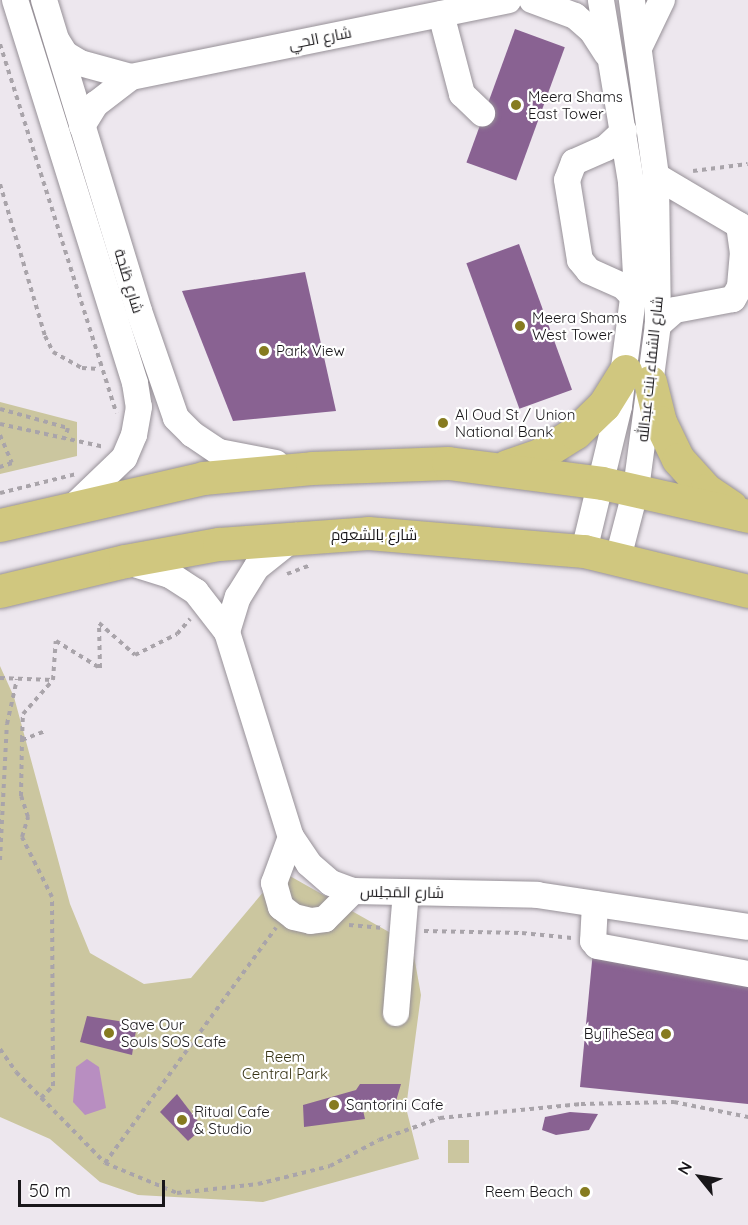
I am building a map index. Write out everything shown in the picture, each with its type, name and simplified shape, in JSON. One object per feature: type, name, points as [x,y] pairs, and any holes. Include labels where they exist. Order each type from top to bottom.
[{"type":"main road","points":[[503,468],[541,454],[575,433],[638,376],[678,459],[706,490],[744,514]]},
{"type":"main road","points":[[0,525],[73,507],[111,487],[312,468],[440,464],[503,468],[602,483],[744,514]]},
{"type":"main road","name":"شارع بالشعوم","points":[[0,591],[125,561],[219,544],[296,536],[415,535],[584,551],[748,591]]},
{"type":"street","name":"شارع طَنجة","points":[[15,0],[135,383],[139,407],[134,435],[111,487]]},
{"type":"street","name":"شارع طَنجة","points":[[44,0],[176,418],[192,434],[219,452],[312,468]]},
{"type":"street","name":"شارع الحي","points":[[82,126],[96,104],[131,77],[508,0]]},
{"type":"street","points":[[532,0],[575,16],[605,48],[613,68]]},
{"type":"street","name":"شارع الشفاء بنت عبدالله","points":[[601,0],[624,131],[635,225],[634,298],[638,376],[636,489],[618,558]]},
{"type":"street","name":"شارع الشفاء بنت عبدالله","points":[[584,551],[602,483],[638,376],[658,325],[660,226],[656,176],[632,0]]},
{"type":"street","points":[[638,49],[662,0]]},
{"type":"street","points":[[441,14],[462,94],[482,112]]},
{"type":"street","name":"شارع الحي","points":[[57,40],[65,54],[80,63],[131,77]]},
{"type":"street","points":[[624,131],[606,148],[574,162],[567,180],[580,260],[589,271],[623,286],[634,298]]},
{"type":"street","points":[[656,176],[739,225],[743,252],[740,286],[733,299],[675,310],[658,325]]},
{"type":"street","points":[[227,632],[238,597],[257,567],[296,536]]},
{"type":"street","name":"شارع المَجلِس","points":[[125,561],[170,575],[196,592],[227,632],[291,837],[309,864],[331,883],[353,891],[537,895],[748,927]]},
{"type":"street","points":[[291,837],[274,883],[281,907],[311,921],[325,919],[353,891]]},
{"type":"street","points":[[396,1013],[406,892]]},
{"type":"street","points":[[595,904],[593,941],[597,946],[748,974]]},
{"type":"path","points":[[0,44],[111,405],[126,422]]},
{"type":"path","points":[[656,176],[748,165]]},
{"type":"path","points":[[0,184],[45,336],[53,352],[82,368],[100,369]]},
{"type":"path","points":[[0,409],[68,428],[65,438]]},
{"type":"path","points":[[0,424],[117,450]]},
{"type":"path","points":[[0,435],[12,463],[0,467]]},
{"type":"path","points":[[0,492],[80,473]]},
{"type":"path","points":[[282,577],[315,563]]},
{"type":"path","points":[[40,1098],[53,1086],[52,897],[22,837],[28,817],[21,796],[23,714],[53,680],[56,641],[100,668],[99,623],[135,655],[177,634],[192,616]]},
{"type":"path","points":[[0,678],[53,680]]},
{"type":"path","points":[[0,860],[8,724],[17,679]]},
{"type":"path","points":[[22,740],[46,731]]},
{"type":"path","points":[[105,1163],[288,912]]},
{"type":"path","points":[[325,919],[331,928],[337,924],[404,930],[522,933],[593,941]]},
{"type":"path","points":[[0,1049],[40,1098],[105,1163],[177,1193],[258,1184],[330,1166],[379,1140],[440,1118],[581,1104],[674,1102],[748,1117]]},
{"type":"green space","points":[[0,402],[77,422],[77,456],[0,474]]},
{"type":"green space","name":"Reem Central Park","points":[[0,666],[14,697],[70,904],[90,953],[144,984],[191,978],[281,871],[412,945],[421,995],[406,1108],[419,1159],[263,1202],[138,1195],[100,1182],[50,1139],[0,1117]]},
{"type":"green space","points":[[448,1140],[469,1140],[469,1163],[448,1163]]},
{"type":"shaded area","points":[[87,1059],[99,1067],[106,1108],[85,1115],[73,1102],[76,1067]]},
{"type":"building","name":"Meera Shams East Tower","points":[[515,29],[565,47],[516,181],[466,162]]},
{"type":"building","name":"Meera Shams West Tower","points":[[519,244],[572,390],[519,409],[466,263]]},
{"type":"building","name":"Park View","points":[[305,272],[336,411],[233,421],[182,291]]},
{"type":"building","name":"ByTheSea","points":[[593,951],[748,981],[748,1104],[580,1087]]},
{"type":"building","name":"Save Our Souls SOS Cafe","points":[[87,1016],[137,1024],[132,1055],[80,1042]]},
{"type":"building","name":"Santorini Cafe","points":[[360,1084],[401,1084],[396,1101],[362,1106],[365,1119],[304,1127],[303,1105],[356,1090]]},
{"type":"building","name":"Ritual Cafe & Studio","points":[[177,1094],[203,1128],[188,1141],[160,1112]]},
{"type":"building","points":[[570,1112],[598,1114],[589,1130],[556,1135],[542,1130],[545,1117]]},
{"type":"place","name":"Meera Shams East Tower","points":[[516,105]]},
{"type":"place","name":"Meera Shams West Tower","points":[[520,326]]},
{"type":"place","name":"Park View","points":[[264,351]]},
{"type":"place","name":"Al Oud St / Union National Bank","points":[[443,423]]},
{"type":"place","name":"Save Our Souls SOS Cafe","points":[[109,1033]]},
{"type":"place","name":"ByTheSea","points":[[666,1034]]},
{"type":"place","name":"Santorini Cafe","points":[[334,1105]]},
{"type":"place","name":"Ritual Cafe & Studio","points":[[182,1120]]},
{"type":"place","name":"Reem Beach","points":[[585,1192]]}]
